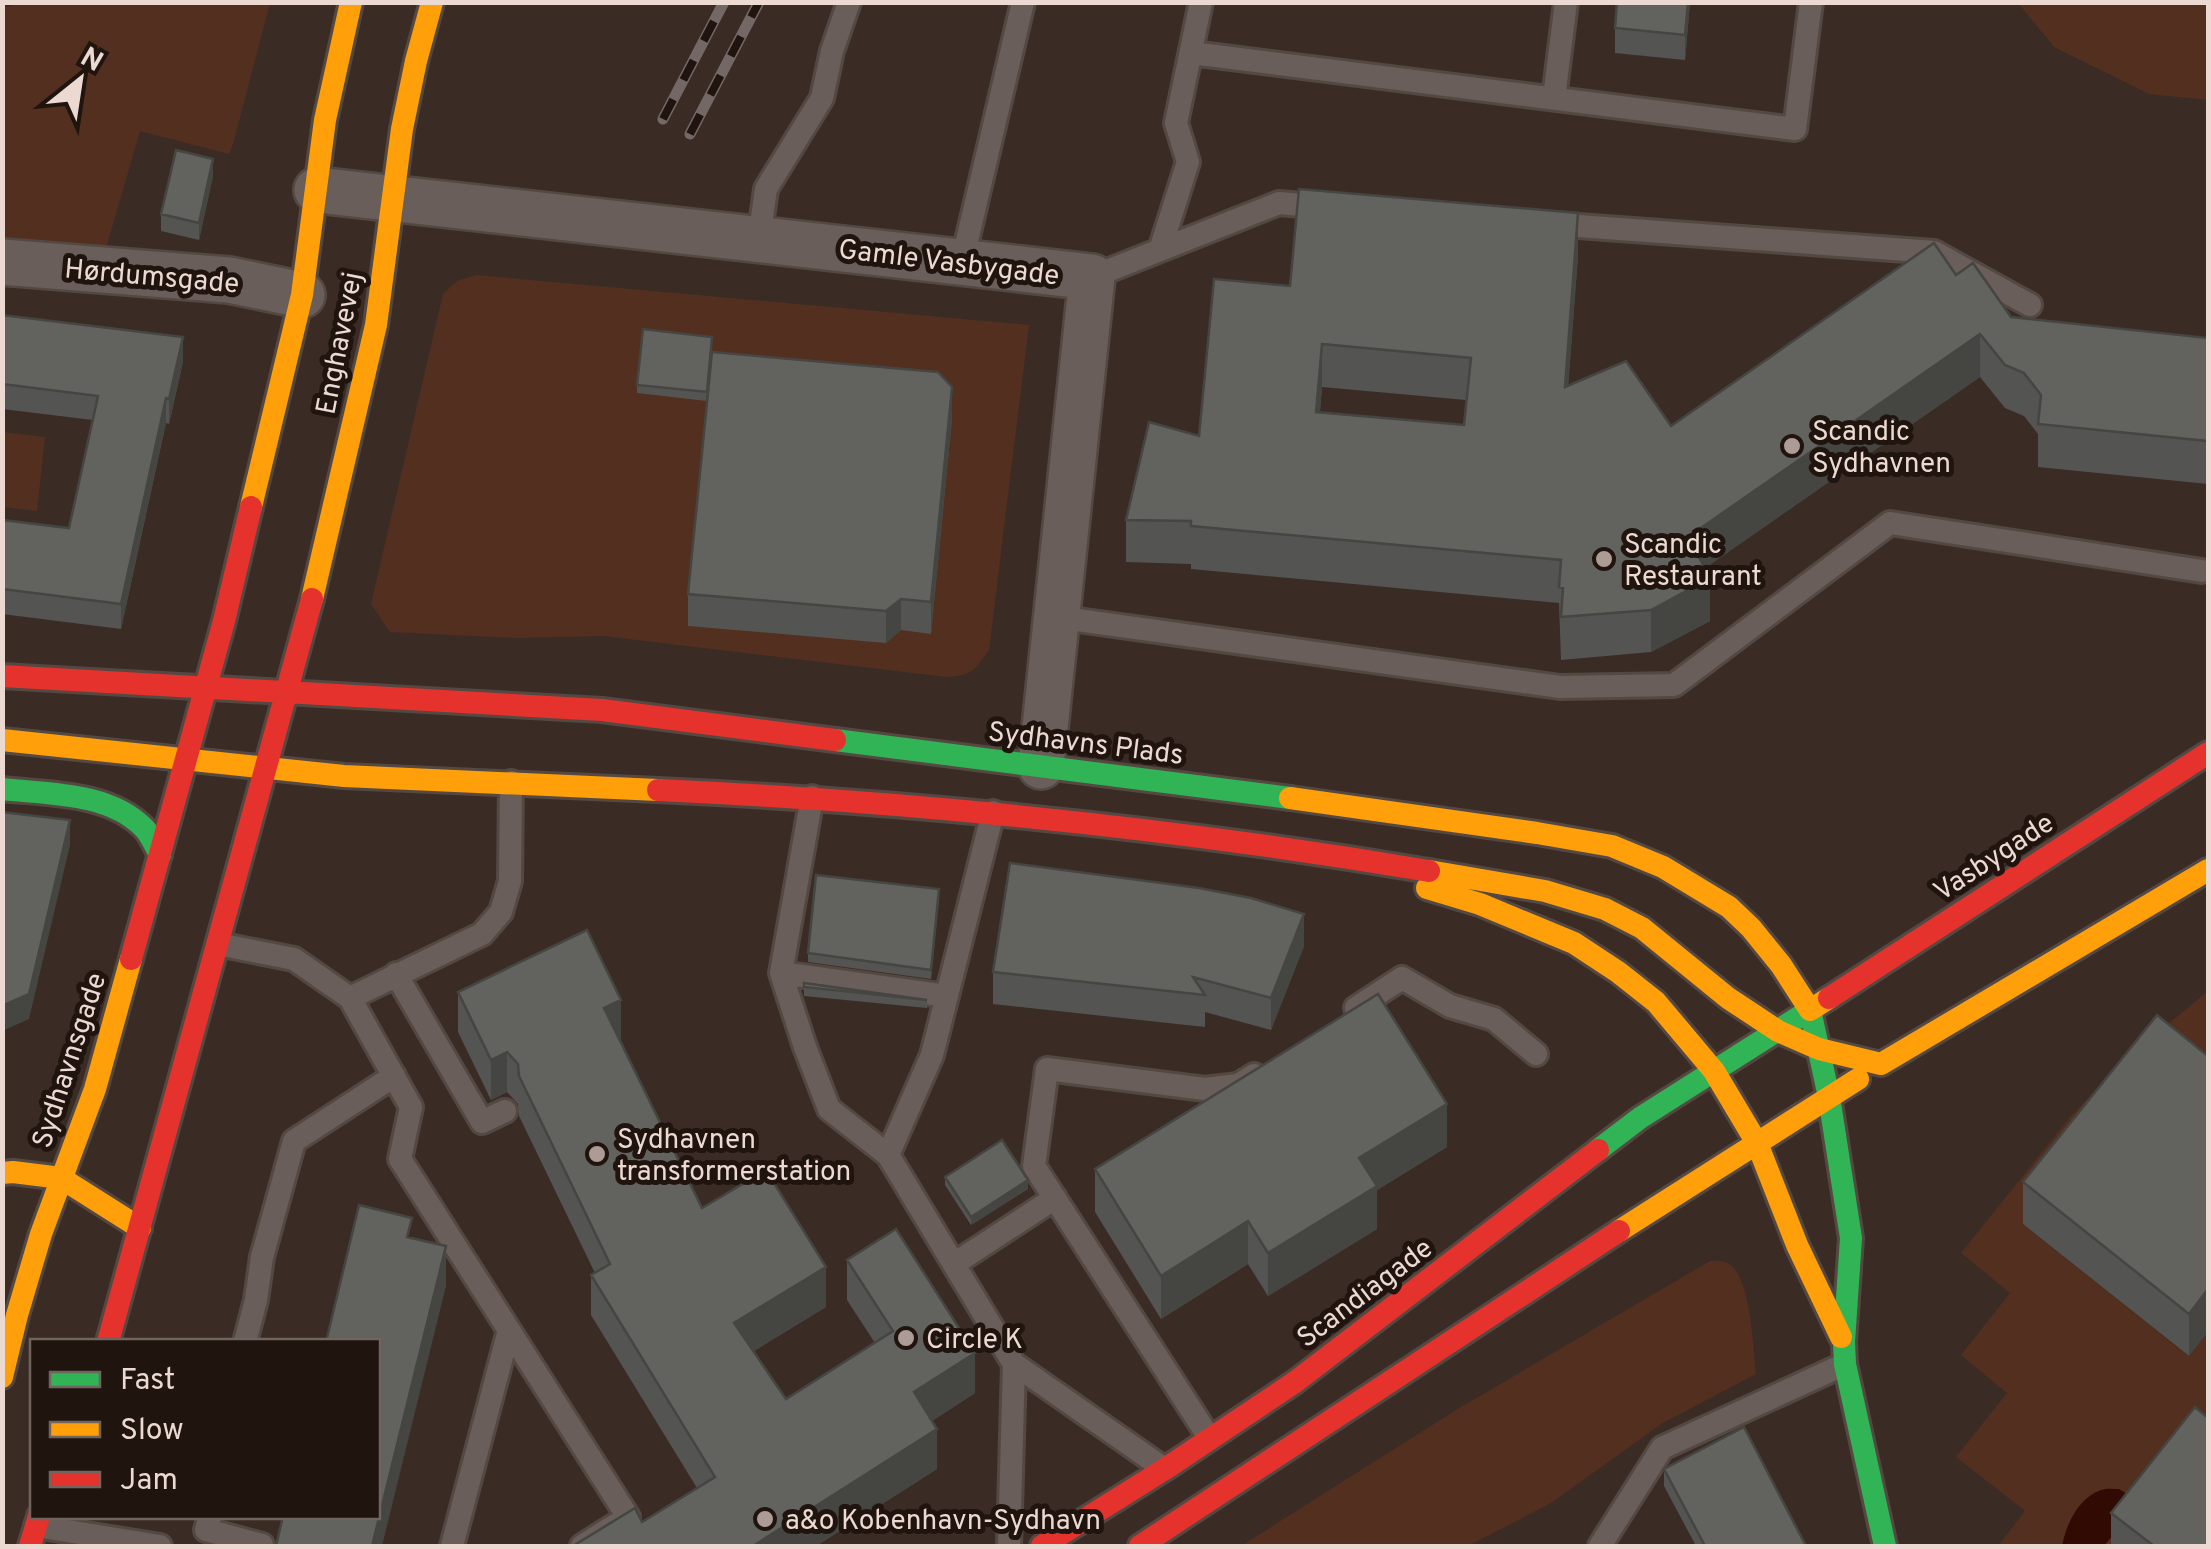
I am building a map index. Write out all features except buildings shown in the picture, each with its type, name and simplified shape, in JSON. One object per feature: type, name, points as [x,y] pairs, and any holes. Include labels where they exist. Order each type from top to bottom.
[{"type":"street","name":"Enghavevej","points":[[187,759],[236,576],[302,294],[325,120],[351,2]]},
{"type":"street","name":"Enghavevej","points":[[268,768],[312,604],[376,325],[406,112],[432,2]]},
{"type":"street","name":"Gamle Vasbygade","points":[[317,190],[1092,277],[1041,766]]},
{"type":"street","name":"Hørdumsgade","points":[[2,262],[229,280],[302,294]]},
{"type":"street","name":"Sydhavns Plads","points":[[2,676],[602,710],[1518,830],[1612,846],[1664,867],[1728,907],[1780,965],[1810,1010]]},
{"type":"street","points":[[2,740],[344,776],[812,796],[993,812],[1310,852],[1545,891],[1605,909],[1642,928],[1728,998],[1778,1031],[1819,1049],[1881,1064]]},
{"type":"street","name":"Vasbygade","points":[[1778,1031],[2208,752]]},
{"type":"street","name":"Sydhavnsgade","points":[[2,1377],[41,1233],[95,1089],[187,759]]},
{"type":"street","points":[[109,1339],[268,768]]},
{"type":"street","points":[[2,789],[103,804],[128,813],[147,830],[160,855]]},
{"type":"street","points":[[1310,852],[1480,904],[1574,943],[1656,1002],[1714,1071],[1757,1143],[1844,1353],[1884,1546]]},
{"type":"street","points":[[1140,1546],[1881,1064],[2208,870]]},
{"type":"street","points":[[1810,1010],[1829,1097],[1850,1238],[1844,1353]]},
{"type":"street","name":"Scandiagade","points":[[1042,1546],[1296,1382],[1640,1118],[1778,1031]]},
{"type":"street","points":[[2,1173],[61,1178],[140,1228]]},
{"type":"street","points":[[100,1230],[140,1228]]},
{"type":"lane","points":[[759,239],[766,189],[822,98],[832,51],[849,2]]},
{"type":"lane","points":[[962,262],[1023,2]]},
{"type":"lane","points":[[1160,250],[1188,162],[1176,122],[1201,2]]},
{"type":"lane","points":[[1554,98],[1566,2]]},
{"type":"lane","points":[[1192,53],[1795,129],[1811,2]]},
{"type":"lane","points":[[1092,277],[1279,204],[1338,208]]},
{"type":"lane","points":[[1537,222],[1934,252],[2030,305]]},
{"type":"lane","points":[[1056,617],[1560,687],[1674,685],[1890,522],[2202,571]]},
{"type":"lane","points":[[350,998],[482,934],[501,912],[510,881],[511,782]]},
{"type":"lane","points":[[812,796],[781,973],[804,1047],[829,1108],[888,1156],[1014,1364],[1165,1469]]},
{"type":"lane","points":[[888,1156],[932,1055],[993,812]]},
{"type":"lane","points":[[218,944],[294,960],[350,998],[411,1107],[400,1160],[628,1517],[582,1546]]},
{"type":"lane","points":[[781,973],[947,996]]},
{"type":"lane","points":[[396,974],[482,1122],[505,1111]]},
{"type":"lane","points":[[1336,1021],[1402,978],[1450,1006],[1494,1019],[1536,1054]]},
{"type":"lane","points":[[1210,1439],[1034,1166],[1048,1069],[1205,1089],[1238,1085],[1271,1064]]},
{"type":"lane","points":[[245,1339],[262,1257],[294,1141],[394,1076]]},
{"type":"lane","points":[[954,1264],[1055,1198]]},
{"type":"lane","points":[[452,1546],[509,1330]]},
{"type":"lane","points":[[1600,1546],[1662,1448],[1844,1353]]},
{"type":"lane","points":[[1010,1546],[1014,1364]]},
{"type":"lane","points":[[209,1519],[206,1530],[262,1545]]},
{"type":"lane","points":[[34,1530],[160,1546]]},
{"type":"shaded area","points":[[22,3],[270,3],[229,154],[140,131],[106,248],[3,238],[3,8]]},
{"type":"shaded area","points":[[2018,3],[2208,3],[2208,100],[2149,94],[2054,47]]},
{"type":"shaded area","points":[[476,275],[1029,325],[989,650],[980,663],[972,671],[946,677],[603,636],[516,638],[390,632],[371,604],[443,294],[457,281]]},
{"type":"shaded area","points":[[3,432],[45,437],[37,511],[3,507]]},
{"type":"shaded area","points":[[2208,991],[2208,1094],[2023,1224],[2188,1356],[2208,1332],[2208,1460],[2118,1546],[1998,1546],[2025,1511],[1956,1457],[2007,1393],[1961,1355],[2010,1293],[1961,1253],[2070,1117],[2126,1059]]},
{"type":"shaded area","points":[[1710,1261],[1732,1266],[1743,1286],[1756,1374],[1661,1424],[1551,1503],[1468,1546],[1241,1546],[1456,1410]]},
{"type":"shaded area","points":[[2119,1489],[2140,1502],[2104,1546],[2062,1546],[2070,1521],[2086,1499],[2101,1490]]},
{"type":"railway","points":[[663,119],[724,2]]},
{"type":"railway","points":[[690,134],[759,2]]},
{"type":"traffic: fast","points":[[835,740],[1290,798]]},
{"type":"traffic: fast","points":[[2,789],[77,797],[114,807],[144,828],[160,855]]},
{"type":"traffic: fast","points":[[1598,1150],[1640,1118],[1810,1010],[1829,1097],[1851,1238],[1845,1364],[1885,1546]]},
{"type":"traffic: slow","points":[[251,507],[302,295],[325,120],[351,2]]},
{"type":"traffic: slow","points":[[312,599],[376,325],[402,129],[432,2]]},
{"type":"traffic: slow","points":[[2,740],[344,776],[658,790]]},
{"type":"traffic: slow","points":[[1290,798],[1612,846],[1663,867],[1729,907],[1781,965],[1810,1010],[1829,998]]},
{"type":"traffic: slow","points":[[1429,871],[1545,891],[1605,909],[1642,928],[1728,998],[1778,1031],[1819,1049],[1881,1064],[2208,870]]},
{"type":"traffic: slow","points":[[1427,888],[1480,904],[1574,943],[1656,1002],[1714,1071],[1757,1143],[1797,1245],[1841,1337]]},
{"type":"traffic: slow","points":[[2,1377],[41,1234],[95,1089],[131,959]]},
{"type":"traffic: slow","points":[[1619,1231],[1858,1079]]},
{"type":"traffic: slow","points":[[2,1173],[61,1178],[140,1228]]},
{"type":"traffic: jam","points":[[131,959],[224,621],[251,507]]},
{"type":"traffic: jam","points":[[109,1339],[312,599]]},
{"type":"traffic: jam","points":[[2,676],[602,710],[835,740]]},
{"type":"traffic: jam","points":[[1829,998],[2208,753]]},
{"type":"traffic: jam","points":[[658,790],[1045,819],[1429,871]]},
{"type":"traffic: jam","points":[[1042,1546],[1295,1382],[1598,1150]]},
{"type":"traffic: jam","points":[[1140,1546],[1619,1231]]},
{"type":"traffic: jam","points":[[30,1546],[38,1519]]},
{"type":"place","name":"Scandic Sydhavnen","points":[[1792,446]]},
{"type":"place","name":"Scandic Restaurant","points":[[1604,559]]},
{"type":"place","name":"Sydhavnen transformerstation","points":[[597,1154]]},
{"type":"place","name":"Circle K","points":[[906,1338]]},
{"type":"place","name":"a&o Kobenhavn-Sydhavn","points":[[765,1519]]}]
